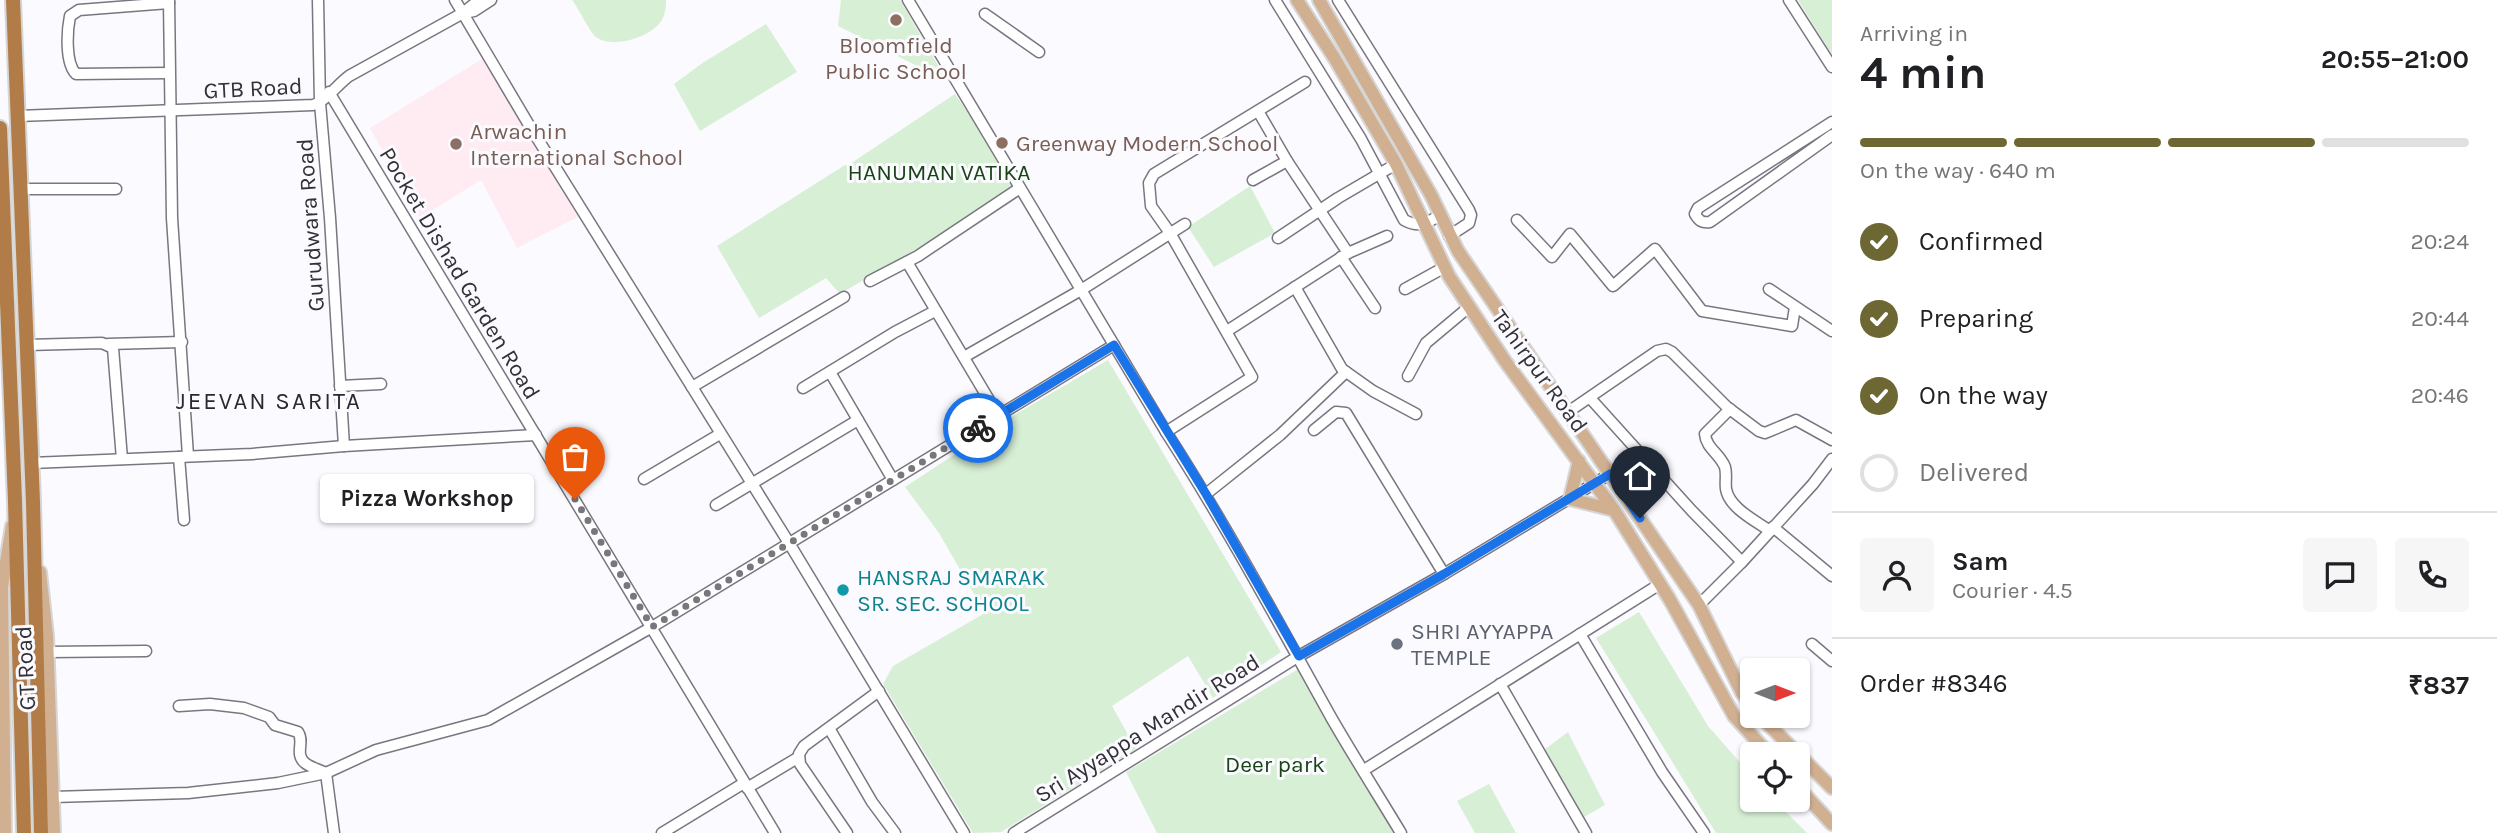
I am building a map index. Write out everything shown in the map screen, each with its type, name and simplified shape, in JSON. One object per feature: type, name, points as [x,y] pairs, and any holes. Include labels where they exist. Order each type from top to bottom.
[{"type":"highway","name":"GT Road","points":[[13,0],[32,463],[41,833]]},
{"type":"highway","name":"GT Road","points":[[0,128],[3,255],[15,501],[24,833]]},
{"type":"main road","name":"Tahirpur Road","points":[[1297,0],[1396,164],[1445,267],[1469,307],[1614,510],[1660,584],[1734,716],[1758,742]]},
{"type":"main road","name":"Tahirpur Road","points":[[1318,0],[1431,195],[1449,236],[1699,605],[1740,689]]},
{"type":"main road","points":[[1579,461],[1570,499],[1614,510]]},
{"type":"main road","name":"GT Road","points":[[5,833],[2,778],[2,587],[15,501]]},
{"type":"main road","name":"GT Road","points":[[33,502],[47,652],[54,833]]},
{"type":"main road","points":[[1772,728],[1832,788]]},
{"type":"main road","points":[[1810,800],[1832,824]]},
{"type":"street","name":"Gurudwara Road","points":[[318,0],[320,103],[344,446]]},
{"type":"street","points":[[454,0],[789,543],[964,833]]},
{"type":"street","name":"GTB Road","points":[[18,116],[320,103],[349,76],[463,13],[479,0]]},
{"type":"street","name":"GTB Road","points":[[463,13],[474,11],[491,0]]},
{"type":"street","points":[[908,0],[1166,432],[1206,494],[1333,721],[1401,833]]},
{"type":"street","points":[[1276,0],[1361,139],[1404,220],[1415,226],[1426,224],[1440,215]]},
{"type":"street","points":[[1338,0],[1469,210],[1469,223],[1449,236]]},
{"type":"street","points":[[1789,0],[1832,67]]},
{"type":"street","points":[[169,73],[76,74],[70,64],[70,16],[79,10],[169,1],[172,218],[182,342],[184,520]]},
{"type":"street","points":[[985,14],[1039,51]]},
{"type":"street","points":[[1166,432],[1252,377],[1170,233],[1151,206],[1149,183],[1154,174],[1304,82]]},
{"type":"street","name":"Pocket Dishad Garden Road","points":[[329,92],[775,833]]},
{"type":"street","points":[[1258,111],[1375,308]]},
{"type":"street","points":[[1832,122],[1698,208],[1695,214],[1698,219],[1704,223],[1710,222],[1832,135]]},
{"type":"street","points":[[1253,180],[1287,161]]},
{"type":"street","points":[[1278,238],[1396,164]]},
{"type":"street","points":[[870,281],[918,257],[1020,188]]},
{"type":"street","points":[[21,189],[116,189]]},
{"type":"street","points":[[2,213],[23,212]]},
{"type":"street","points":[[1517,220],[1552,257],[1570,234],[1613,286],[1654,250],[1702,311],[1792,326],[1795,307]]},
{"type":"street","points":[[964,358],[1081,290],[1185,223]]},
{"type":"street","points":[[2,229],[23,228]]},
{"type":"street","points":[[1227,331],[1345,255],[1387,236]]},
{"type":"street","points":[[907,262],[998,415]]},
{"type":"street","points":[[1405,289],[1445,267]]},
{"type":"street","points":[[1296,287],[1332,355],[1346,372],[1373,391],[1416,414]]},
{"type":"street","points":[[1769,289],[1832,331]]},
{"type":"street","points":[[692,387],[844,297]]},
{"type":"street","points":[[1408,376],[1426,344],[1469,307]]},
{"type":"street","points":[[803,388],[935,311]]},
{"type":"street","points":[[27,345],[182,342]]},
{"type":"street","points":[[108,344],[115,354],[122,459]]},
{"type":"street","points":[[53,797],[188,793],[278,783],[326,773],[376,750],[488,720],[652,627],[1114,345]]},
{"type":"street","points":[[1568,412],[1657,351],[1666,349],[1672,352],[1705,388],[1765,433],[1796,420],[1832,440]]},
{"type":"street","points":[[830,372],[893,480]]},
{"type":"street","points":[[1206,494],[1280,435],[1346,372]]},
{"type":"street","points":[[340,386],[381,384]]},
{"type":"street","points":[[1590,398],[1742,562]]},
{"type":"street","points":[[1730,409],[1705,434],[1705,442],[1726,469],[1725,487],[1729,498],[1832,576]]},
{"type":"street","points":[[1314,430],[1336,412],[1346,413],[1444,574]]},
{"type":"street","points":[[716,505],[858,420]]},
{"type":"street","points":[[644,479],[720,434]]},
{"type":"street","points":[[32,463],[252,454],[536,435]]},
{"type":"street","points":[[1699,605],[1742,562],[1832,459]]},
{"type":"street","name":"Sri Ayyappa Mandir Road","points":[[1014,833],[1299,656],[1444,574],[1610,474]]},
{"type":"street","points":[[1364,770],[1660,584]]},
{"type":"street","points":[[1580,634],[1662,772],[1704,833]]},
{"type":"street","points":[[1812,644],[1832,661]]},
{"type":"street","points":[[47,652],[146,650]]},
{"type":"street","points":[[1500,684],[1586,833]]},
{"type":"street","points":[[847,833],[800,764],[800,749],[879,691]]},
{"type":"street","points":[[179,706],[210,704],[244,708],[269,717],[275,725],[298,732],[301,740],[299,753],[303,762],[326,773]]},
{"type":"street","points":[[829,727],[872,802],[895,833]]},
{"type":"street","points":[[662,833],[799,757]]},
{"type":"street","points":[[326,773],[334,833]]},
{"type":"shaded area","name":"Arwachin International School","points":[[482,59],[578,217],[517,248],[481,180],[420,218],[370,128]]},
{"type":"green space","points":[[572,0],[666,0],[666,3],[665,13],[653,30],[637,38],[611,42],[593,34]]},
{"type":"green space","points":[[841,0],[900,0],[947,81],[838,26]]},
{"type":"green space","points":[[1798,0],[1832,0],[1832,54],[1827,47]]},
{"type":"green space","points":[[766,24],[797,72],[700,131],[674,84]]},
{"type":"green space","name":"HANUMAN VATIKA","points":[[955,94],[1020,188],[840,294],[826,278],[759,318],[717,246],[847,166]]},
{"type":"green space","points":[[1250,186],[1275,233],[1214,267],[1188,227]]},
{"type":"green space","points":[[1108,360],[1281,652],[1213,698],[1188,656],[1112,706],[1136,749],[1001,832],[973,833],[883,684],[893,666],[985,613],[939,533],[905,487],[1016,414]]},
{"type":"green space","points":[[1639,612],[1708,726],[1740,762],[1740,812],[1786,812],[1807,833],[1716,833],[1596,638]]},
{"type":"green space","name":"Deer park","points":[[1300,668],[1395,833],[1157,833],[1126,772]]},
{"type":"green space","points":[[1568,732],[1605,805],[1584,817],[1544,750]]},
{"type":"green space","points":[[1489,784],[1516,833],[1475,833],[1457,801]]},
{"type":"way so far","points":[[575,499],[652,627],[978,428]]},
{"type":"place","name":"Bloomfield Public School","points":[[896,20]]},
{"type":"place","name":"Greenway Modern School","points":[[1002,143]]},
{"type":"place","name":"Arwachin International School","points":[[456,144]]},
{"type":"place","name":"Pizza Workshop","points":[[575,499]]},
{"type":"place","name":"HANSRAJ SMARAK SR. SEC. SCHOOL","points":[[843,590]]},
{"type":"place","name":"SHRI AYYAPPA TEMPLE","points":[[1397,644]]},
{"type":"district","name":"JEEVAN SARITA","points":[[269,401]]},
{"type":"route","points":[[978,428],[1114,345],[1206,494],[1299,656],[1444,574],[1610,474],[1640,518]]}]
